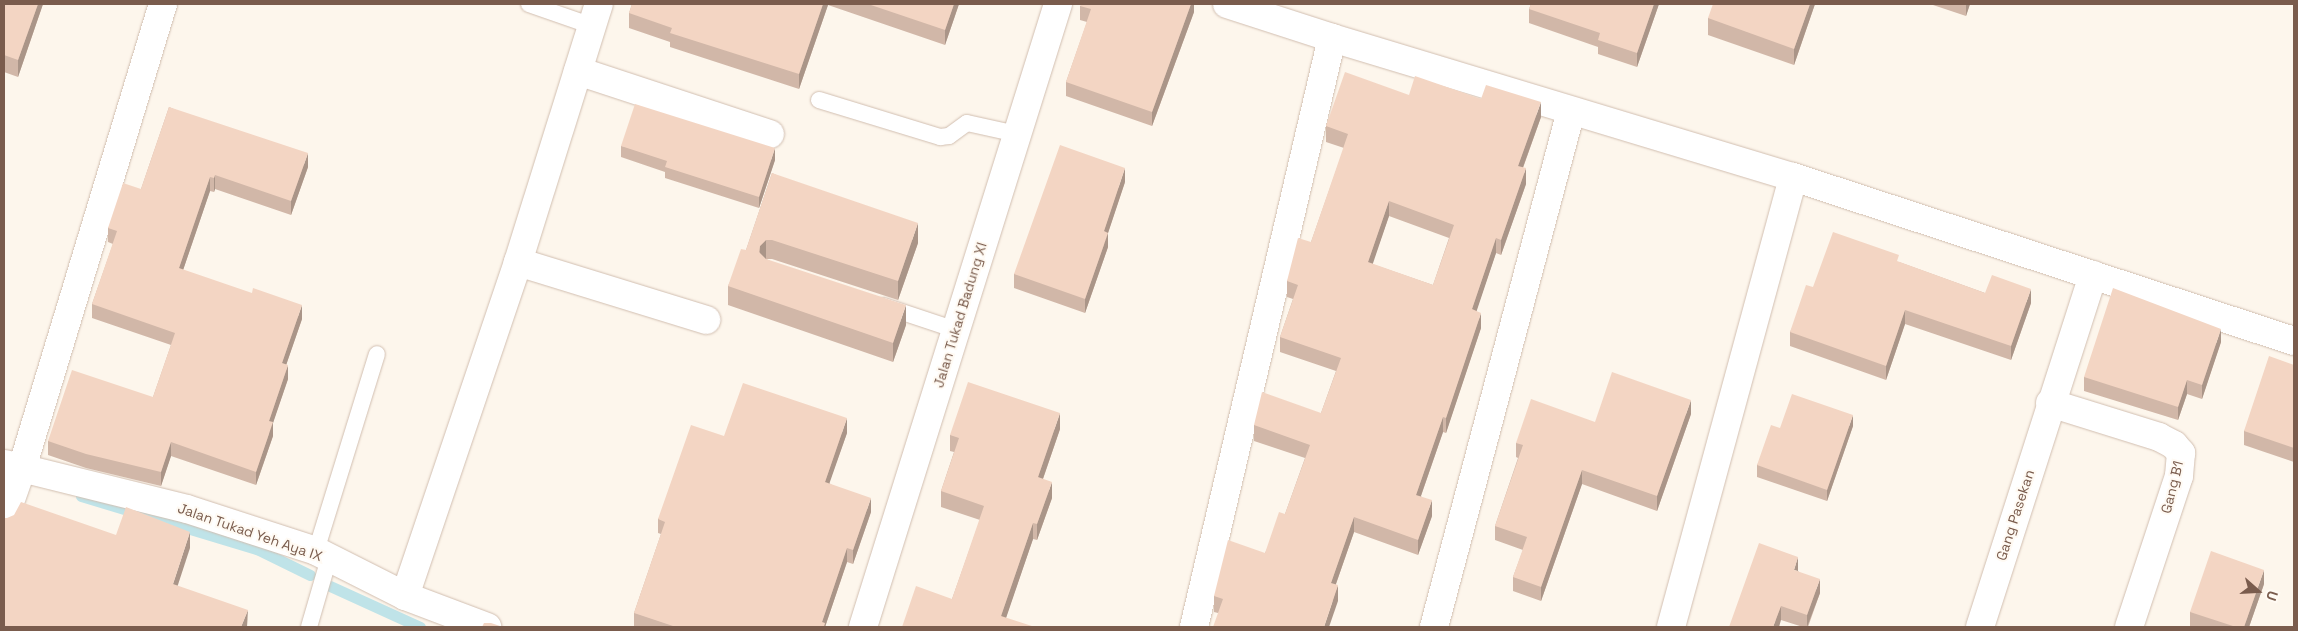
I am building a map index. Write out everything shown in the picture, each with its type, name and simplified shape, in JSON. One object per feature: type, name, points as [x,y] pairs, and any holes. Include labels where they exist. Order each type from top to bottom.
[{"type":"street","points":[[4,519],[13,466],[163,4]]},
{"type":"street","name":"Jalan Tukad Badung XI","points":[[863,627],[1058,4]]},
{"type":"street","points":[[1227,4],[1332,38],[1793,177],[2294,340]]},
{"type":"street","points":[[404,596],[518,262],[596,15]]},
{"type":"street","points":[[1194,627],[1332,38]]},
{"type":"street","points":[[578,71],[770,134]]},
{"type":"street","points":[[1434,627],[1571,111]]},
{"type":"street","points":[[1671,627],[1793,177]]},
{"type":"street","points":[[518,262],[706,320]]},
{"type":"street","name":"Gang Pasekan","points":[[1980,627],[2050,403],[2093,275]]},
{"type":"street","name":"Gang B1","points":[[2050,403],[2159,438],[2174,445],[2181,453],[2179,476],[2129,627]]},
{"type":"street","name":"Jalan Tukad Yeh Aya IX","points":[[13,466],[187,509],[322,554],[404,596],[487,627]]},
{"type":"lane","points":[[529,4],[596,15]]},
{"type":"lane","points":[[819,100],[940,137],[949,136],[967,122],[1017,134]]},
{"type":"lane","points":[[872,302],[956,330]]},
{"type":"lane","points":[[309,627],[322,554],[376,354]]},
{"type":"building","points":[[4,4],[38,4],[18,60],[4,55]]},
{"type":"building","points":[[632,4],[823,4],[799,74],[670,33],[672,28],[629,13]]},
{"type":"building","points":[[868,4],[954,4],[945,30]]},
{"type":"building","points":[[1081,4],[1191,4],[1152,112],[1066,82],[1091,9],[1080,6]]},
{"type":"building","points":[[1531,4],[1654,4],[1637,53],[1598,40],[1600,33],[1529,9]]},
{"type":"building","points":[[1713,4],[1810,4],[1794,49],[1708,18]]},
{"type":"building","points":[[1345,72],[1409,95],[1415,76],[1481,99],[1486,85],[1541,102],[1518,166],[1526,168],[1501,240],[1496,238],[1472,309],[1481,313],[1446,418],[1443,417],[1416,495],[1432,500],[1418,540],[1354,517],[1331,583],[1338,585],[1324,627],[1213,627],[1223,599],[1214,596],[1228,540],[1265,553],[1279,512],[1285,514],[1310,445],[1254,425],[1262,392],[1321,413],[1341,358],[1280,337],[1298,285],[1287,281],[1298,238],[1311,242],[1348,134],[1326,126]],"holes":[[[1389,201],[1454,225],[1433,285],[1368,262]]]},
{"type":"building","points":[[635,104],[775,148],[759,197],[665,167],[667,161],[621,146]]},
{"type":"building","points":[[169,107],[308,153],[291,201],[215,175],[214,178],[210,177],[179,268],[252,293],[253,288],[302,305],[282,363],[288,365],[269,421],[273,422],[256,472],[171,442],[161,472],[86,454],[48,441],[72,370],[153,397],[175,333],[92,304],[117,231],[108,228],[123,183],[141,189]]},
{"type":"building","points":[[1060,145],[1125,168],[1104,231],[1108,233],[1085,299],[1014,274]]},
{"type":"building","points":[[772,173],[918,223],[898,281],[772,240],[766,240],[760,246],[759,252],[766,259],[906,305],[893,343],[728,286],[741,249],[746,250]]},
{"type":"building","points":[[1833,232],[1899,255],[1897,261],[1985,293],[1992,275],[2031,289],[2011,346],[1905,310],[1886,366],[1790,332],[1806,285],[1813,287]]},
{"type":"building","points":[[2113,288],[2221,329],[2202,385],[2187,380],[2178,407],[2084,377]]},
{"type":"building","points":[[2269,356],[2294,365],[2294,448],[2244,431]]},
{"type":"building","points":[[1612,372],[1691,400],[1657,496],[1582,470],[1541,587],[1513,577],[1527,537],[1495,526],[1523,445],[1516,443],[1531,399],[1595,422]]},
{"type":"building","points":[[968,382],[1060,413],[1038,477],[1052,482],[1037,524],[1033,523],[1001,616],[1035,627],[902,627],[916,586],[952,599],[984,506],[941,491],[959,438],[950,435]]},
{"type":"building","points":[[743,383],[847,418],[825,482],[871,498],[853,550],[847,548],[822,622],[825,623],[824,627],[676,627],[634,613],[665,522],[658,519],[691,425],[724,436]]},
{"type":"building","points":[[1792,394],[1853,415],[1827,490],[1757,465],[1771,425],[1780,428]]},
{"type":"building","points":[[21,502],[116,535],[126,507],[190,532],[173,584],[248,610],[241,627],[4,627],[4,518],[14,515]]},
{"type":"building","points":[[1759,543],[1798,557],[1794,570],[1820,579],[1807,615],[1781,606],[1773,627],[1729,627]]},
{"type":"building","points":[[2211,551],[2264,570],[2244,627],[2236,627],[2190,612]]},
{"type":"building","points":[[484,623],[491,623],[503,627],[482,627]]},
{"type":"waterway","points":[[81,496],[257,549],[310,575]]},
{"type":"waterway","points":[[330,586],[420,627]]}]
